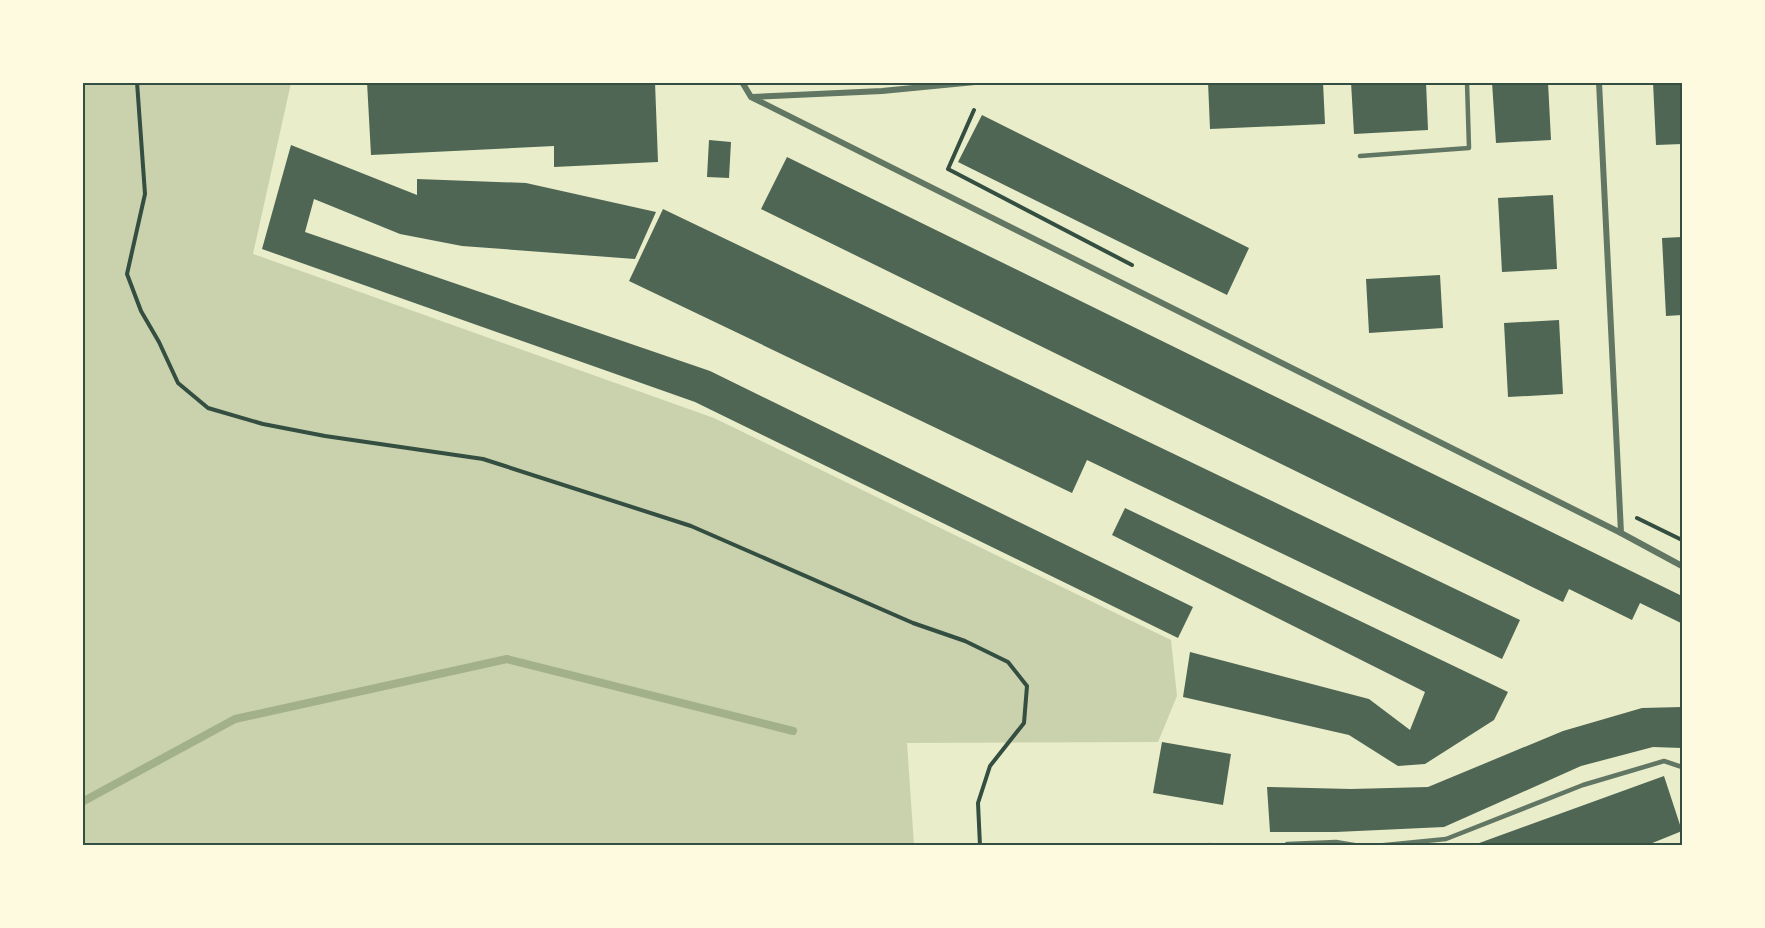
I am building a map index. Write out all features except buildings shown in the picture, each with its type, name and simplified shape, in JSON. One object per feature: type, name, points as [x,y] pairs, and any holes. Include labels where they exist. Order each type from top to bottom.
[{"type":"street","points":[[742,82],[751,97],[1622,533],[1683,566]]},
{"type":"street","points":[[751,97],[882,91],[975,82]]},
{"type":"street","points":[[1599,82],[1622,533]]},
{"type":"lane","points":[[881,82],[882,91]]},
{"type":"lane","points":[[1360,156],[1469,148],[1467,82]]},
{"type":"lane","points":[[1375,846],[1446,839],[1582,785],[1664,761],[1683,767]]},
{"type":"lane","points":[[1287,844],[1336,842],[1360,846]]},
{"type":"path","points":[[137,82],[145,194],[127,274],[141,311],[159,342],[178,383],[208,408],[263,424],[325,436],[483,459],[657,514],[691,526],[913,623],[965,641],[1008,662],[1027,686],[1024,723],[990,766],[978,803],[980,846]]},
{"type":"path","points":[[974,110],[948,169],[1134,267]]},
{"type":"path","points":[[1620,510],[1683,540]]},
{"type":"green space","points":[[82,83],[291,83],[253,254],[714,418],[1171,640],[1177,696],[1158,742],[907,743],[914,845],[83,845]]},
{"type":"waterway","points":[[82,802],[235,719],[507,659],[793,731]]}]
